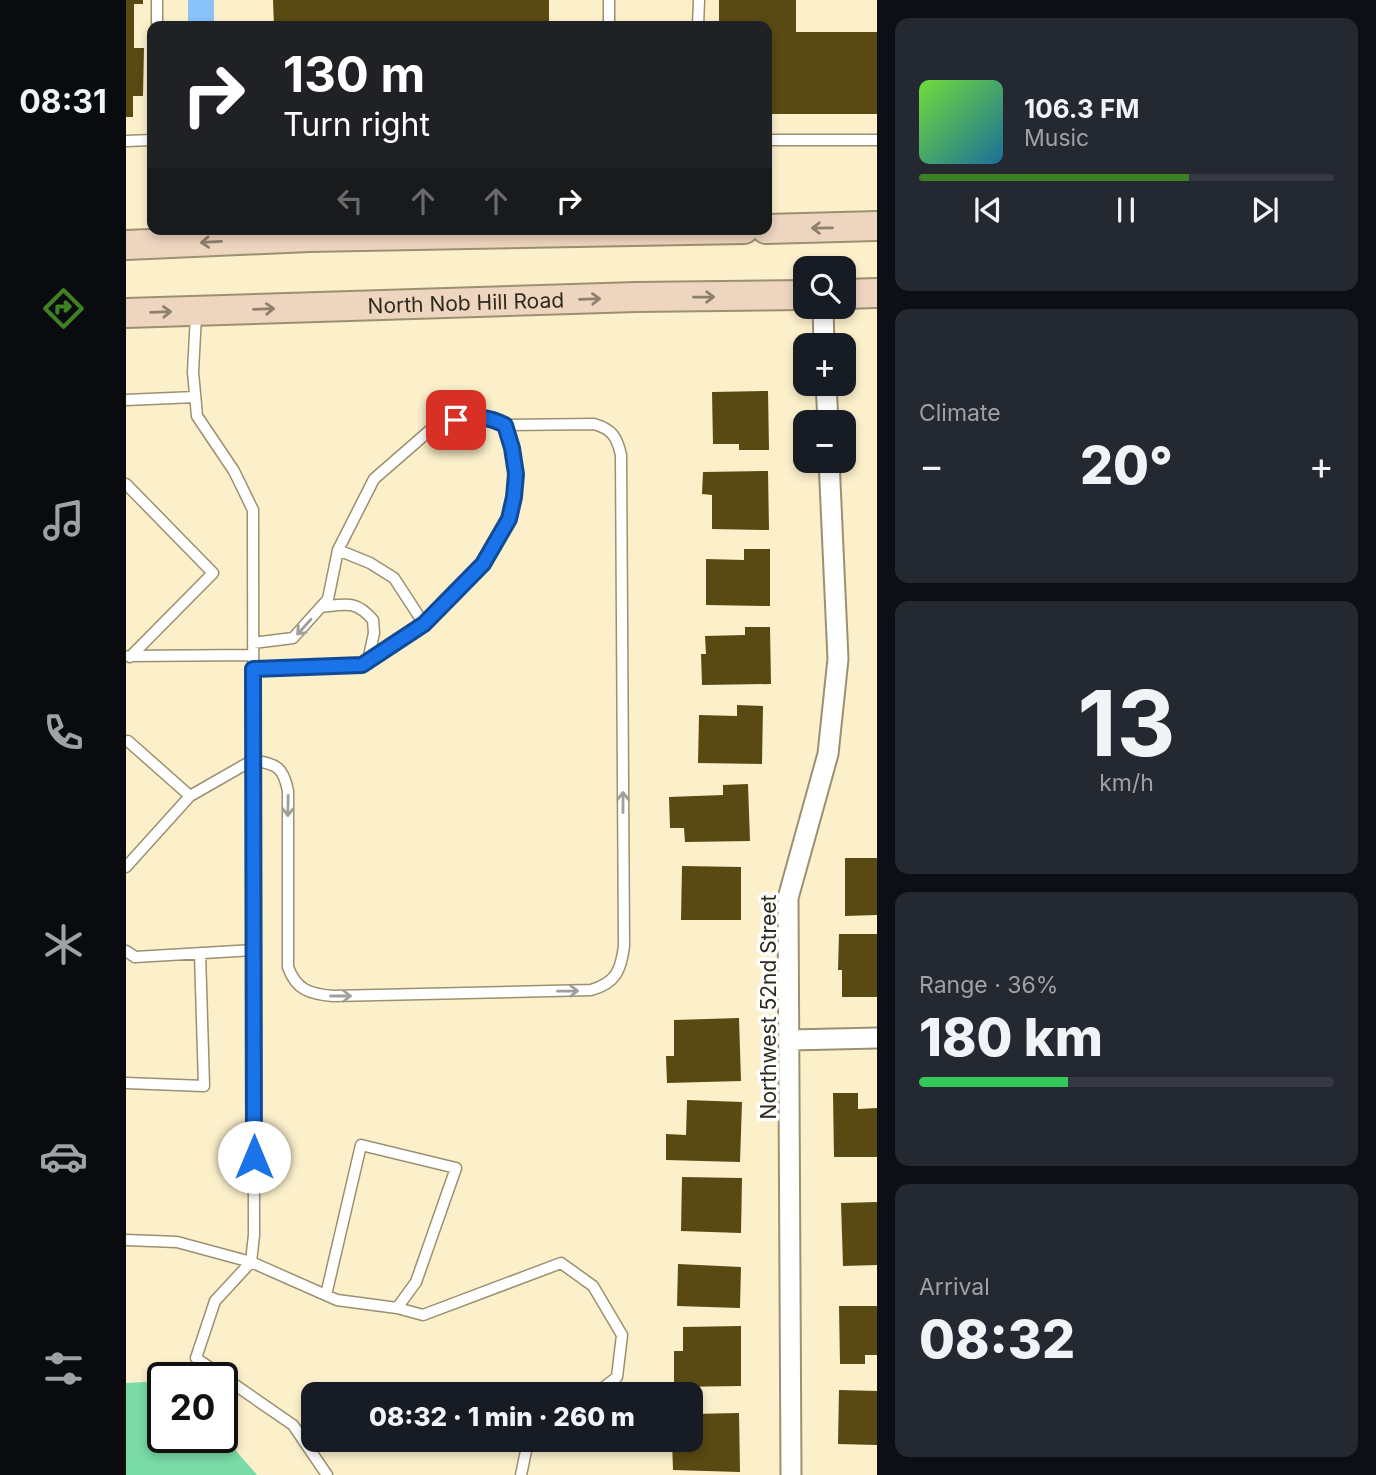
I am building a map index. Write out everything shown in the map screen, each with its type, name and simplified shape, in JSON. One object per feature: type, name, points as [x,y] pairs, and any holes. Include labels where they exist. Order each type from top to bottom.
[{"type":"main road","points":[[772,229],[877,226]]},
{"type":"main road","points":[[126,245],[278,235]]},
{"type":"main road","points":[[856,294],[877,293]]},
{"type":"main road","name":"North Nob Hill Road","points":[[126,313],[793,295]]},
{"type":"street","name":"Northwest 52nd Street","points":[[791,1475],[788,898],[828,754],[838,659],[830,473]]},
{"type":"street","points":[[790,1040],[877,1038]]},
{"type":"lane","points":[[156,0],[157,21]]},
{"type":"lane","points":[[609,0],[609,21]]},
{"type":"lane","points":[[698,21],[699,0]]},
{"type":"lane","points":[[126,141],[147,140]]},
{"type":"lane","points":[[772,140],[877,140]]},
{"type":"lane","points":[[196,311],[193,372],[197,416],[234,471],[253,510],[254,950],[254,1234],[251,1262],[215,1301],[196,1358],[292,1424],[327,1475]]},
{"type":"lane","points":[[126,400],[195,397]]},
{"type":"lane","points":[[126,867],[190,796],[253,760],[275,765],[281,769],[286,779],[288,967],[298,986],[306,992],[332,996],[591,990],[606,986],[617,974],[624,946],[621,455],[615,436],[608,428],[594,424],[505,425],[492,418],[477,415],[436,425],[374,479],[338,550],[328,599],[293,638],[253,643]]},
{"type":"lane","points":[[253,669],[362,665],[424,624],[483,564],[509,519],[516,474],[505,425]]},
{"type":"lane","points":[[126,484],[212,573],[128,655]]},
{"type":"lane","points":[[338,550],[370,563],[394,578],[424,624]]},
{"type":"lane","points":[[321,607],[352,604],[364,609],[373,620],[374,633],[368,661]]},
{"type":"lane","points":[[128,655],[253,655]]},
{"type":"lane","points":[[128,741],[190,796]]},
{"type":"lane","points":[[126,965],[130,954],[254,950]]},
{"type":"lane","points":[[126,1083],[204,1086],[200,953]]},
{"type":"lane","points":[[326,1294],[361,1145],[456,1167],[416,1282],[397,1308]]},
{"type":"lane","points":[[126,1240],[177,1242],[251,1262],[337,1300],[397,1308],[423,1315],[561,1263],[593,1286],[622,1335],[617,1377],[611,1382]]},
{"type":"lane","points":[[521,1475],[526,1452]]},
{"type":"green space","points":[[147,1382],[147,1453],[238,1453],[257,1475],[126,1475],[126,1383]]},
{"type":"building","points":[[126,0],[143,0],[143,4],[134,4],[134,48],[144,48],[143,96],[133,96],[133,117],[126,117]]},
{"type":"building","points":[[273,0],[549,0],[549,21],[274,21]]},
{"type":"building","points":[[719,0],[796,0],[796,32],[877,32],[877,114],[772,114],[772,21],[719,21]]},
{"type":"building","points":[[768,391],[769,450],[739,450],[739,444],[713,444],[712,392]]},
{"type":"building","points":[[768,471],[769,530],[712,529],[712,495],[702,494],[703,472]]},
{"type":"building","points":[[744,549],[770,549],[770,606],[706,605],[706,559],[744,560]]},
{"type":"building","points":[[745,627],[770,627],[771,684],[702,685],[701,654],[706,654],[705,636],[745,635]]},
{"type":"building","points":[[737,705],[763,706],[762,764],[698,763],[699,715],[737,716]]},
{"type":"building","points":[[748,784],[750,841],[685,842],[684,828],[670,828],[669,797],[723,795],[723,785]]},
{"type":"building","points":[[845,858],[877,858],[877,915],[845,916]]},
{"type":"building","points":[[682,866],[741,867],[741,920],[681,920]]},
{"type":"building","points":[[839,934],[877,934],[877,997],[842,997],[842,970],[838,970]]},
{"type":"building","points":[[739,1018],[741,1081],[667,1083],[666,1056],[674,1056],[674,1020]]},
{"type":"building","points":[[833,1093],[858,1093],[858,1109],[877,1108],[877,1157],[834,1157]]},
{"type":"building","points":[[687,1100],[742,1102],[740,1162],[666,1160],[666,1134],[686,1135]]},
{"type":"building","points":[[682,1177],[742,1178],[741,1233],[681,1231]]},
{"type":"building","points":[[877,1202],[877,1265],[843,1266],[841,1203]]},
{"type":"building","points":[[678,1264],[741,1267],[740,1308],[677,1306]]},
{"type":"building","points":[[839,1306],[877,1306],[877,1355],[865,1355],[865,1364],[840,1364]]},
{"type":"building","points":[[741,1326],[741,1386],[703,1387],[703,1382],[674,1382],[674,1351],[683,1351],[683,1327]]},
{"type":"building","points":[[839,1390],[877,1391],[877,1445],[838,1444]]},
{"type":"building","points":[[739,1413],[740,1472],[673,1470],[672,1452],[703,1452],[703,1414]]},
{"type":"waterway","points":[[201,0],[201,21]]},
{"type":"route","points":[[254,1157],[253,669],[362,665],[424,624],[483,564],[509,519],[516,474],[512,448],[505,425],[492,418],[477,415],[456,420]]}]
